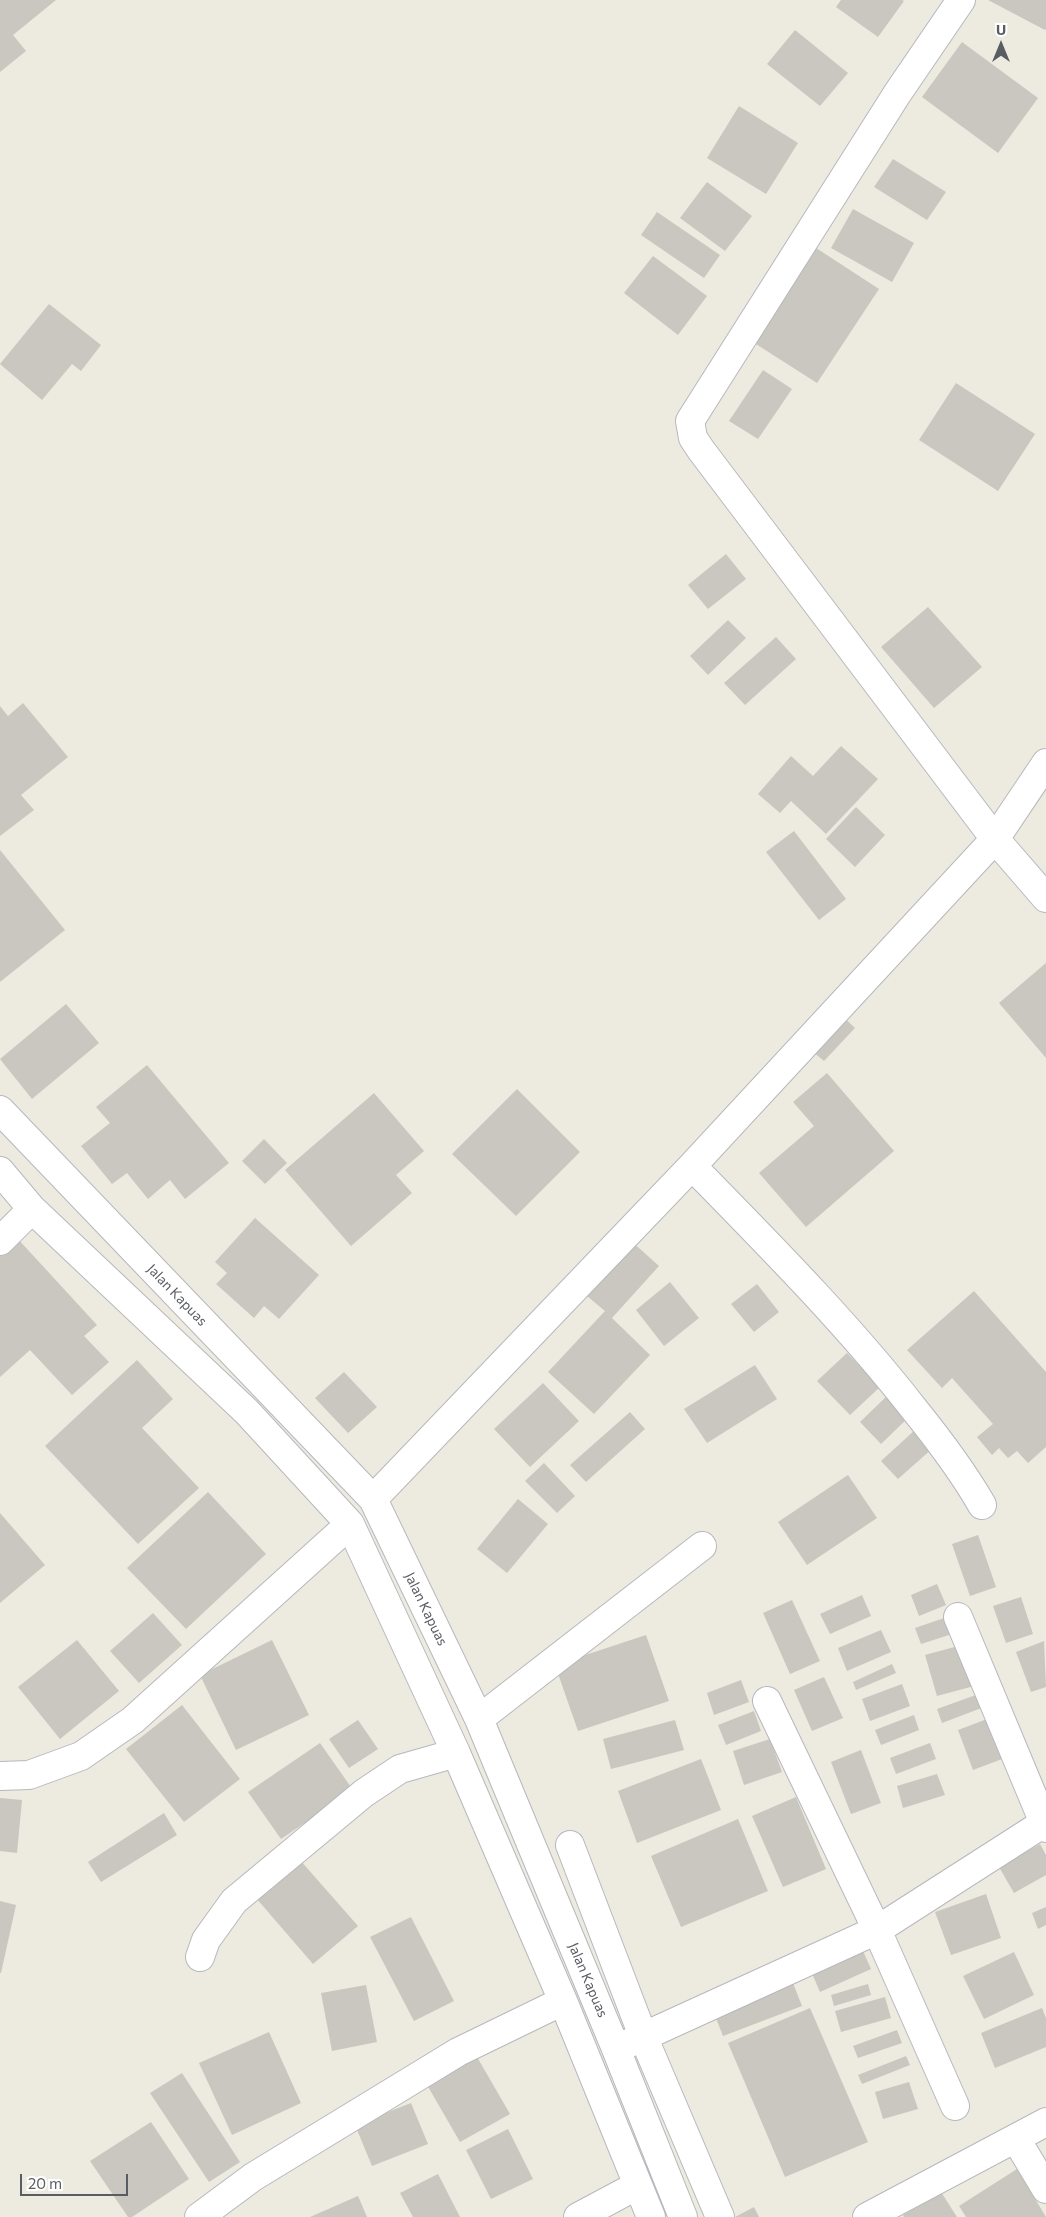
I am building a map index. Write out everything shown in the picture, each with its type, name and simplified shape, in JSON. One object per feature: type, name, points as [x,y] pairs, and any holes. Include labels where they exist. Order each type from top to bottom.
[{"type":"street","points":[[961,0],[897,94],[690,421],[693,438],[701,450],[995,839],[1046,898]]},
{"type":"street","points":[[373,1499],[692,1166],[995,839],[1046,763]]},
{"type":"street","name":"Jalan Kapuas","points":[[0,1110],[373,1499],[479,1719],[616,2049],[683,2217]]},
{"type":"street","points":[[692,1166],[801,1278],[872,1355],[962,1471],[982,1504]]},
{"type":"street","points":[[0,1171],[32,1209],[247,1412],[350,1524],[456,1753],[563,2001],[651,2217]]},
{"type":"street","points":[[0,1241],[32,1209]]},
{"type":"street","points":[[0,1776],[29,1775],[81,1756],[133,1720],[350,1524]]},
{"type":"street","points":[[479,1719],[702,1546]]},
{"type":"street","points":[[616,2049],[876,1930],[1045,1826],[958,1617]]},
{"type":"street","points":[[767,1701],[876,1930],[955,2106]]},
{"type":"street","points":[[200,1957],[206,1940],[234,1901],[364,1793],[400,1770],[456,1753]]},
{"type":"street","points":[[570,1846],[643,2036],[720,2217]]},
{"type":"street","points":[[199,2217],[253,2177],[458,2052],[563,2001]]},
{"type":"street","points":[[867,2217],[1046,2122]]},
{"type":"street","points":[[1016,2139],[1046,2189]]},
{"type":"street","points":[[578,2217],[638,2185]]},
{"type":"building","points":[[0,0],[56,0],[13,35],[26,51],[0,72]]},
{"type":"building","points":[[841,0],[904,1],[878,37],[836,7]]},
{"type":"building","points":[[988,0],[1046,0],[1046,29],[1045,30]]},
{"type":"building","points":[[795,30],[848,73],[820,106],[767,64]]},
{"type":"building","points":[[962,42],[1038,98],[998,153],[922,97]]},
{"type":"building","points":[[739,106],[798,143],[766,194],[707,158]]},
{"type":"building","points":[[893,159],[946,192],[927,220],[874,187]]},
{"type":"building","points":[[707,182],[752,216],[725,251],[680,218]]},
{"type":"building","points":[[853,209],[914,243],[892,282],[831,248]]},
{"type":"building","points":[[657,212],[720,255],[704,278],[641,235]]},
{"type":"building","points":[[810,244],[879,289],[817,383],[748,339]]},
{"type":"building","points":[[653,256],[707,296],[678,335],[624,293]]},
{"type":"building","points":[[49,304],[101,345],[81,371],[72,364],[42,400],[0,364]]},
{"type":"building","points":[[763,370],[792,389],[758,439],[729,421]]},
{"type":"building","points":[[956,383],[1035,434],[998,491],[919,440]]},
{"type":"building","points":[[726,554],[746,579],[708,609],[688,585]]},
{"type":"building","points":[[928,607],[982,667],[934,708],[881,647]]},
{"type":"building","points":[[728,620],[746,638],[708,675],[690,656]]},
{"type":"building","points":[[776,637],[796,659],[745,705],[724,683]]},
{"type":"building","points":[[23,703],[68,757],[21,795],[34,810],[0,836],[0,706],[8,716]]},
{"type":"building","points":[[841,746],[878,779],[826,834],[791,801],[780,813],[758,794],[791,756],[813,776]]},
{"type":"building","points":[[856,807],[885,835],[855,867],[826,839]]},
{"type":"building","points":[[794,831],[846,899],[819,920],[766,852]]},
{"type":"building","points":[[0,850],[65,930],[0,982]]},
{"type":"building","points":[[1046,963],[1046,1058],[999,1003]]},
{"type":"building","points":[[66,1004],[99,1043],[32,1099],[0,1059]]},
{"type":"building","points":[[839,1013],[855,1028],[824,1061],[807,1047]]},
{"type":"building","points":[[147,1065],[229,1163],[185,1199],[170,1180],[148,1199],[127,1173],[112,1184],[81,1146],[110,1123],[96,1107]]},
{"type":"building","points":[[827,1073],[894,1151],[806,1227],[759,1173],[814,1126],[793,1102]]},
{"type":"building","points":[[517,1089],[580,1152],[516,1216],[452,1154]]},
{"type":"building","points":[[374,1093],[424,1151],[396,1175],[412,1193],[351,1246],[285,1170]]},
{"type":"building","points":[[264,1139],[287,1163],[265,1184],[242,1161]]},
{"type":"building","points":[[255,1218],[319,1275],[279,1319],[264,1306],[254,1318],[216,1284],[227,1273],[215,1262]]},
{"type":"building","points":[[17,1238],[97,1325],[84,1336],[109,1362],[72,1395],[30,1350],[0,1377],[0,1255]]},
{"type":"building","points":[[629,1239],[659,1266],[612,1318],[650,1355],[594,1414],[548,1372],[605,1311],[581,1291]]},
{"type":"building","points":[[670,1282],[699,1318],[664,1346],[636,1310]]},
{"type":"building","points":[[757,1284],[779,1312],[754,1332],[731,1304]]},
{"type":"building","points":[[974,1291],[1046,1372],[1046,1447],[1028,1463],[1017,1451],[1008,1458],[999,1448],[992,1455],[977,1437],[993,1424],[952,1378],[942,1388],[907,1350]]},
{"type":"building","points":[[847,1353],[880,1387],[850,1415],[817,1381]]},
{"type":"building","points":[[137,1360],[173,1399],[142,1428],[199,1488],[138,1544],[45,1446]]},
{"type":"building","points":[[755,1365],[777,1399],[707,1443],[684,1409]]},
{"type":"building","points":[[344,1372],[377,1407],[348,1433],[315,1398]]},
{"type":"building","points":[[543,1383],[579,1421],[530,1467],[494,1429]]},
{"type":"building","points":[[890,1393],[911,1415],[881,1444],[860,1422]]},
{"type":"building","points":[[630,1412],[645,1429],[586,1482],[570,1465]]},
{"type":"building","points":[[916,1429],[933,1448],[898,1479],[881,1461]]},
{"type":"building","points":[[544,1463],[575,1496],[557,1513],[525,1481]]},
{"type":"building","points":[[848,1475],[877,1518],[807,1565],[778,1522]]},
{"type":"building","points":[[208,1492],[266,1554],[186,1629],[127,1568]]},
{"type":"building","points":[[518,1499],[548,1524],[507,1573],[477,1549]]},
{"type":"building","points":[[0,1513],[45,1565],[0,1603]]},
{"type":"building","points":[[978,1535],[996,1587],[970,1596],[952,1544]]},
{"type":"building","points":[[937,1584],[946,1605],[919,1616],[911,1595]]},
{"type":"building","points":[[862,1595],[871,1616],[830,1634],[820,1614]]},
{"type":"building","points":[[1021,1597],[1033,1634],[1006,1643],[993,1606]]},
{"type":"building","points":[[792,1600],[820,1661],[790,1674],[763,1613]]},
{"type":"building","points":[[153,1613],[182,1645],[139,1683],[110,1651]]},
{"type":"building","points":[[947,1617],[952,1634],[921,1644],[915,1628]]},
{"type":"building","points":[[881,1630],[891,1652],[847,1671],[838,1648]]},
{"type":"building","points":[[646,1635],[669,1701],[578,1731],[555,1665]]},
{"type":"building","points":[[77,1640],[119,1691],[60,1739],[18,1687]]},
{"type":"building","points":[[272,1640],[309,1715],[236,1750],[200,1675]]},
{"type":"building","points":[[1044,1641],[1046,1687],[1031,1692],[1016,1652]]},
{"type":"building","points":[[962,1645],[974,1686],[937,1696],[925,1655]]},
{"type":"building","points":[[892,1664],[896,1673],[856,1690],[853,1682]]},
{"type":"building","points":[[824,1677],[843,1718],[812,1731],[794,1690]]},
{"type":"building","points":[[741,1680],[749,1702],[714,1715],[707,1693]]},
{"type":"building","points":[[902,1684],[910,1706],[870,1721],[862,1699]]},
{"type":"building","points":[[987,1691],[992,1704],[942,1723],[937,1709]]},
{"type":"building","points":[[182,1705],[240,1779],[184,1822],[126,1749]]},
{"type":"building","points":[[754,1711],[761,1731],[726,1745],[718,1725]]},
{"type":"building","points":[[914,1715],[919,1730],[881,1745],[875,1730]]},
{"type":"building","points":[[995,1716],[1010,1756],[973,1770],[958,1730]]},
{"type":"building","points":[[358,1720],[378,1749],[349,1768],[329,1739]]},
{"type":"building","points":[[675,1720],[684,1750],[611,1769],[603,1739]]},
{"type":"building","points":[[770,1739],[782,1772],[744,1785],[733,1751]]},
{"type":"building","points":[[320,1743],[353,1790],[281,1839],[248,1792]]},
{"type":"building","points":[[930,1743],[936,1759],[896,1774],[890,1758]]},
{"type":"building","points":[[861,1750],[881,1803],[851,1814],[831,1762]]},
{"type":"building","points":[[701,1759],[721,1810],[637,1843],[618,1791]]},
{"type":"building","points":[[937,1774],[945,1795],[903,1808],[897,1786]]},
{"type":"building","points":[[796,1797],[826,1869],[783,1887],[752,1816]]},
{"type":"building","points":[[0,1798],[22,1800],[17,1853],[0,1851]]},
{"type":"building","points":[[164,1813],[177,1835],[101,1882],[88,1862]]},
{"type":"building","points":[[738,1819],[768,1891],[681,1927],[651,1856]]},
{"type":"building","points":[[1040,1844],[1046,1855],[1046,1875],[1014,1893],[999,1867]]},
{"type":"building","points":[[300,1860],[358,1926],[313,1964],[256,1898]]},
{"type":"building","points":[[986,1894],[1001,1938],[951,1955],[935,1912]]},
{"type":"building","points":[[0,1901],[16,1905],[1,1973],[0,1973]]},
{"type":"building","points":[[1046,1907],[1046,1925],[1038,1929],[1032,1913]]},
{"type":"building","points":[[411,1917],[454,2001],[414,2021],[370,1937]]},
{"type":"building","points":[[859,1942],[871,1969],[820,1992],[808,1964]]},
{"type":"building","points":[[1014,1952],[1034,1995],[984,2019],[963,1976]]},
{"type":"building","points":[[791,1978],[802,2006],[723,2036],[712,2008]]},
{"type":"building","points":[[868,1984],[871,1995],[834,2006],[831,1995]]},
{"type":"building","points":[[366,1985],[377,2042],[332,2051],[321,1993]]},
{"type":"building","points":[[885,1997],[891,2018],[841,2032],[835,2011]]},
{"type":"building","points":[[810,2008],[868,2142],[785,2177],[728,2043]]},
{"type":"building","points":[[1042,2008],[1046,2018],[1046,2047],[995,2068],[981,2033]]},
{"type":"building","points":[[897,2030],[902,2043],[858,2058],[853,2046]]},
{"type":"building","points":[[269,2032],[301,2103],[232,2135],[199,2063]]},
{"type":"building","points":[[473,2050],[510,2114],[460,2142],[423,2078]]},
{"type":"building","points":[[906,2056],[910,2065],[862,2084],[858,2075]]},
{"type":"building","points":[[182,2073],[240,2162],[209,2182],[150,2093]]},
{"type":"building","points":[[909,2082],[918,2109],[883,2119],[875,2092]]},
{"type":"building","points":[[411,2103],[428,2144],[372,2166],[355,2125]]},
{"type":"building","points":[[151,2122],[189,2179],[132,2217],[128,2217],[90,2161]]},
{"type":"building","points":[[508,2129],[533,2179],[491,2199],[466,2150]]},
{"type":"building","points":[[1017,2169],[1046,2217],[966,2217],[959,2206]]},
{"type":"building","points":[[438,2174],[460,2217],[413,2217],[400,2193]]},
{"type":"building","points":[[941,2192],[957,2217],[904,2217],[903,2215]]},
{"type":"building","points":[[358,2196],[367,2217],[310,2217]]},
{"type":"building","points":[[754,2207],[759,2217],[735,2217]]}]
